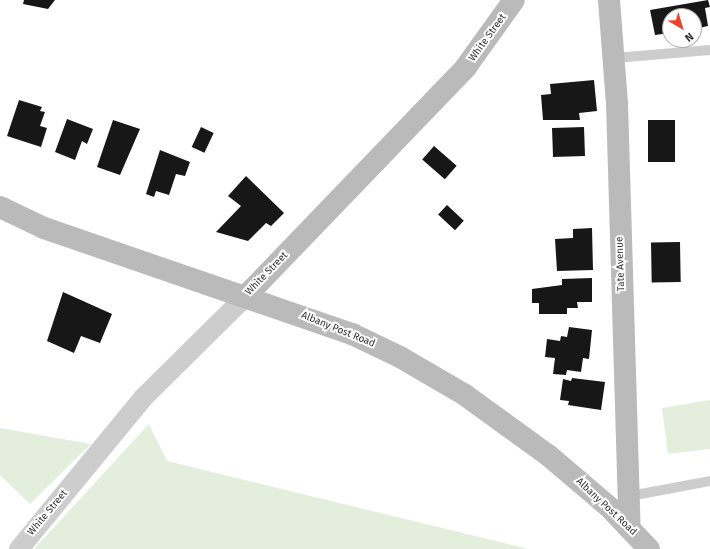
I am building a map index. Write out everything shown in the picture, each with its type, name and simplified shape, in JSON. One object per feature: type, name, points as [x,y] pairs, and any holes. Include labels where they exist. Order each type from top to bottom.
[{"type":"street","name":"White Street","points":[[19,549],[143,398],[246,296],[466,67],[514,0]]},
{"type":"street","name":"Tate Avenue","points":[[609,0],[615,58],[630,529]]},
{"type":"street","name":"Albany Post Road","points":[[0,207],[44,228],[246,296],[352,334],[445,382],[548,455],[630,529],[649,549]]},
{"type":"lane","points":[[615,58],[710,50]]},
{"type":"lane","points":[[630,496],[710,481]]},
{"type":"green space","points":[[710,400],[710,449],[668,454],[662,408]]},
{"type":"green space","points":[[149,424],[167,461],[528,549],[34,549]]},
{"type":"green space","points":[[0,428],[91,444],[30,504],[0,475]]},
{"type":"building","points":[[24,0],[55,0],[48,9],[23,4]]},
{"type":"building","points":[[708,0],[710,7],[705,8],[708,26],[702,27],[702,8],[662,8],[662,34],[655,35],[650,10]]},
{"type":"building","points":[[594,80],[597,111],[579,113],[580,120],[543,120],[541,95],[551,94],[550,84]]},
{"type":"building","points":[[19,100],[42,107],[40,111],[45,112],[40,126],[47,128],[41,147],[7,136]]},
{"type":"building","points":[[67,119],[93,129],[87,144],[82,141],[75,160],[55,152]]},
{"type":"building","points":[[113,120],[140,129],[120,175],[97,167]]},
{"type":"building","points":[[648,120],[675,120],[675,162],[648,162]]},
{"type":"building","points":[[201,127],[214,133],[204,153],[192,147]]},
{"type":"building","points":[[584,127],[585,156],[553,157],[552,128]]},
{"type":"building","points":[[434,146],[457,166],[445,179],[422,160]]},
{"type":"building","points":[[160,150],[190,162],[185,176],[176,174],[169,195],[156,191],[154,197],[146,194]]},
{"type":"building","points":[[246,176],[284,213],[271,226],[266,223],[248,241],[216,232],[241,206],[228,196]]},
{"type":"building","points":[[447,205],[464,221],[455,230],[438,215]]},
{"type":"building","points":[[592,228],[593,270],[557,271],[555,239],[573,238],[573,229]]},
{"type":"building","points":[[680,242],[681,282],[652,283],[651,243]]},
{"type":"building","points":[[592,278],[592,302],[577,302],[578,308],[567,308],[567,314],[539,314],[539,303],[532,303],[532,289],[562,285],[562,279]]},
{"type":"building","points":[[63,292],[112,314],[100,343],[81,336],[74,353],[47,341]]},
{"type":"building","points":[[569,327],[592,330],[589,359],[583,358],[581,372],[567,370],[566,375],[553,374],[555,358],[545,357],[547,339],[560,341],[561,336],[567,337]]},
{"type":"building","points":[[572,378],[605,382],[601,410],[568,405],[569,401],[560,400],[563,379],[571,381]]}]
